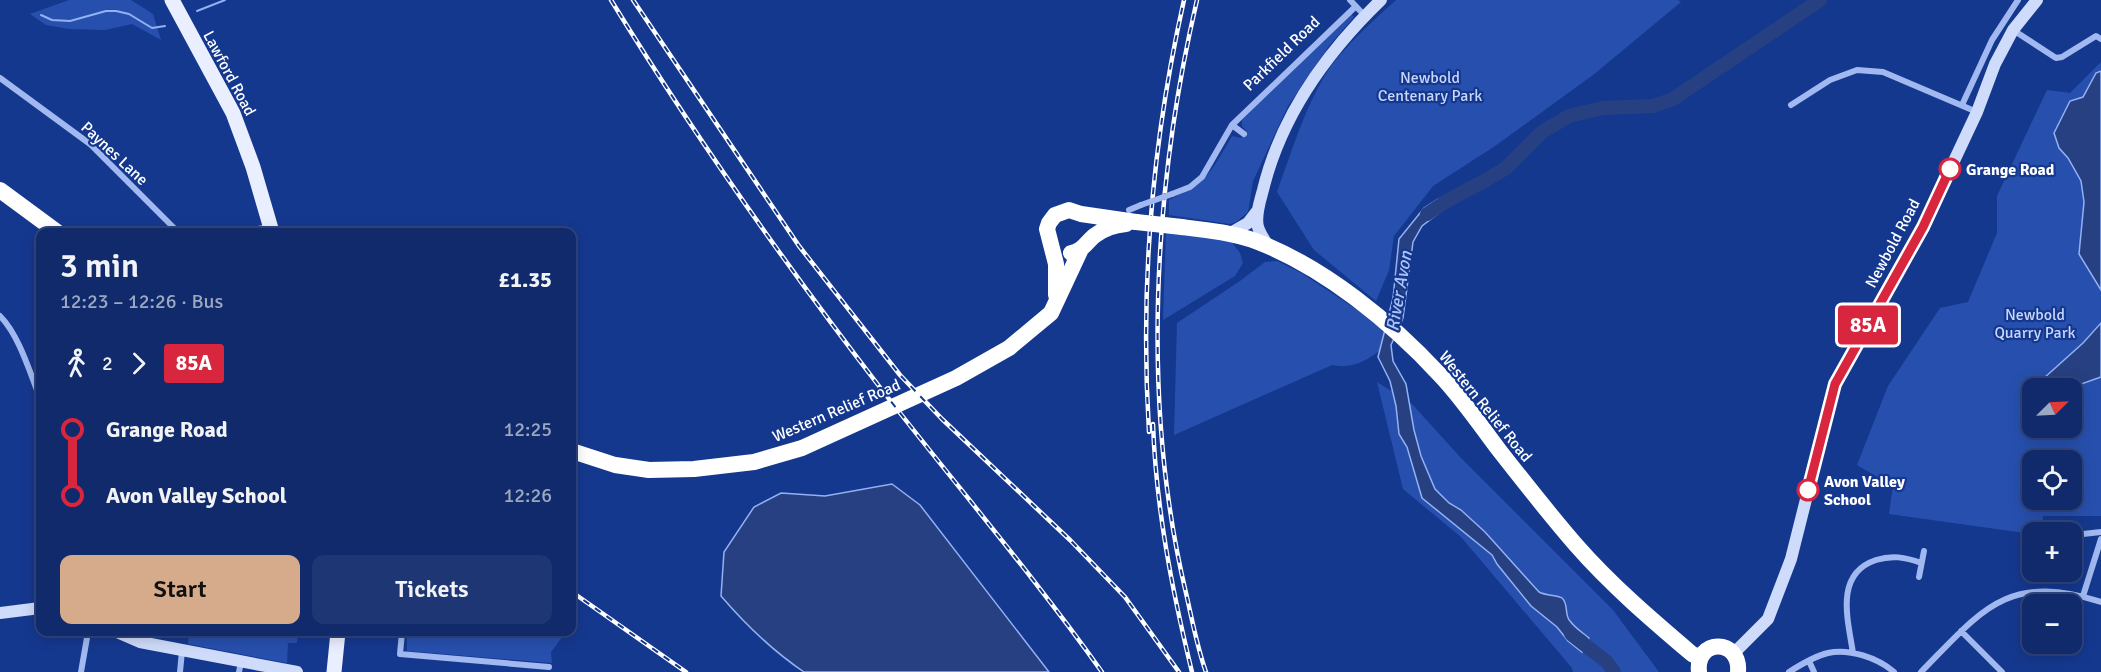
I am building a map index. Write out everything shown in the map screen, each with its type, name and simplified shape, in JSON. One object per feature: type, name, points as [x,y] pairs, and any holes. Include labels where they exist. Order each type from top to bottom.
[{"type":"highway","points":[[0,190],[51,228]]},
{"type":"highway","points":[[1049,243],[1060,252],[1074,253],[1083,247],[1089,238],[1089,226],[1081,214],[1069,210],[1055,215],[1047,227],[1049,243],[1056,260],[1057,270],[1054,307]]},
{"type":"highway","name":"Western Relief Road","points":[[1081,214],[1229,234],[1280,251],[1330,280],[1362,304],[1441,375],[1577,547],[1630,601],[1692,654],[1699,665]]},
{"type":"highway","name":"Western Relief Road","points":[[576,452],[615,465],[649,470],[694,469],[754,462],[802,448],[956,378],[1000,353],[1041,322],[1054,307],[1083,247],[1104,230],[1131,219]]},
{"type":"highway","points":[[1699,665],[1704,652],[1716,646],[1729,649],[1734,653],[1739,665],[1738,672]]},
{"type":"main road","name":"Lawford Road","points":[[172,0],[233,113],[253,167],[270,228]]},
{"type":"main road","name":"Parkfield Road","points":[[1270,248],[1257,225],[1258,209],[1278,145],[1299,102],[1338,45],[1381,0]]},
{"type":"main road","name":"Newbold Road","points":[[1734,653],[1768,619],[1791,559],[1835,384],[1923,227],[1977,112],[1995,64],[2013,30],[2037,0]]},
{"type":"main road","points":[[1229,234],[1248,223],[1258,209]]},
{"type":"main road","points":[[0,614],[36,609]]},
{"type":"main road","points":[[126,636],[140,642],[240,667],[298,672]]},
{"type":"main road","points":[[331,670],[337,636]]},
{"type":"street","points":[[1350,0],[1365,16]]},
{"type":"street","points":[[1962,105],[1992,40],[2018,0]]},
{"type":"street","name":"Parkfield Road","points":[[1131,219],[1141,205],[1190,187],[1202,177],[1232,124],[1355,7]]},
{"type":"street","points":[[2013,30],[2056,58],[2062,57],[2096,36],[2101,39]]},
{"type":"street","points":[[1791,105],[1830,80],[1857,70],[1883,72],[1977,112]]},
{"type":"street","name":"Paynes Lane","points":[[0,78],[90,144],[174,228]]},
{"type":"street","points":[[1232,124],[1244,134]]},
{"type":"street","points":[[0,316],[16,341],[36,388]]},
{"type":"street","points":[[2083,534],[2101,532]]},
{"type":"street","points":[[2083,596],[2101,539]]},
{"type":"street","points":[[1919,577],[1924,551]]},
{"type":"street","points":[[1853,653],[1847,615],[1847,592],[1852,577],[1862,566],[1887,557],[1898,556],[1921,563]]},
{"type":"street","points":[[1921,672],[1984,610],[2015,595],[2030,591],[2048,591],[2083,596],[2101,602]]},
{"type":"street","points":[[1961,631],[2002,672]]},
{"type":"street","points":[[81,672],[87,636]]},
{"type":"street","points":[[402,636],[400,654],[549,667]]},
{"type":"street","points":[[180,672],[182,651]]},
{"type":"street","points":[[1790,672],[1827,653],[1853,653],[1884,664],[1894,672]]},
{"type":"street","points":[[1809,661],[1814,672]]},
{"type":"street","points":[[487,672],[488,662]]},
{"type":"green space","points":[[69,0],[131,0],[153,14],[161,40],[132,24],[105,30],[69,29],[46,25],[30,14]]},
{"type":"green space","name":"Newbold Centenary Park","points":[[1396,0],[1678,0],[1681,2],[1593,75],[1495,146],[1433,186],[1394,236],[1389,270],[1376,301],[1314,250],[1277,192],[1306,113],[1320,83],[1352,42]]},
{"type":"green space","points":[[1351,14],[1354,17],[1329,46],[1288,106],[1253,181],[1248,212],[1230,224],[1169,215],[1169,200],[1182,194],[1207,175],[1232,136],[1241,138],[1247,132],[1242,126],[1242,120]]},
{"type":"green space","name":"Newbold Quarry Park","points":[[2101,62],[2101,516],[2043,516],[2042,522],[2022,522],[2022,533],[1889,514],[1893,486],[1857,465],[1888,386],[1940,308],[1968,302],[1997,233],[1997,196],[2047,90],[2070,93]]},
{"type":"green space","points":[[1166,231],[1230,240],[1240,253],[1243,263],[1235,276],[1163,320]]},
{"type":"green space","points":[[1277,261],[1303,274],[1377,323],[1383,333],[1379,351],[1357,364],[1332,365],[1174,435],[1177,323],[1265,262]]},
{"type":"green space","points":[[1377,382],[1412,404],[1461,458],[1613,610],[1659,672],[1573,672],[1461,537],[1403,489]]},
{"type":"green space","points":[[189,636],[298,636],[297,643],[288,643],[287,663],[188,644]]},
{"type":"green space","points":[[407,636],[563,636],[551,652],[552,663],[407,651]]},
{"type":"water","points":[[2101,71],[2101,290],[2079,254],[2084,202],[2081,181],[2068,158],[2059,148],[2054,133],[2070,101],[2083,97],[2096,73]]},
{"type":"water","points":[[1438,199],[1443,210],[1422,226],[1413,242],[1403,318],[1391,345],[1393,361],[1406,384],[1421,456],[1435,489],[1485,532],[1539,592],[1564,600],[1568,619],[1589,638],[1582,652],[1568,641],[1557,627],[1531,606],[1492,555],[1422,498],[1407,447],[1399,434],[1390,381],[1378,357],[1393,298],[1399,239],[1424,208]]},
{"type":"water","points":[[2101,323],[2101,377],[2082,384],[2082,378],[2044,378],[2083,343]]},
{"type":"water","points":[[892,484],[920,505],[1049,672],[804,672],[760,637],[721,596],[724,552],[754,507],[781,493],[825,496]]},
{"type":"waterway","points":[[197,11],[225,0]]},
{"type":"waterway","name":"River Avon","points":[[1427,214],[1506,168],[1542,132],[1569,116],[1603,108],[1653,106],[1673,99],[1820,0]]},
{"type":"waterway","points":[[41,15],[52,20],[70,21],[106,11],[116,11],[129,14],[152,28],[165,26]]},
{"type":"waterway","name":"River Avon","points":[[1571,634],[1607,662],[1614,672]]},
{"type":"railway","points":[[611,0],[708,150],[810,295],[882,390],[1049,600],[1102,672]]},
{"type":"railway","points":[[633,0],[799,246],[900,375],[942,419],[1070,540],[1125,597],[1179,672]]},
{"type":"railway","points":[[1149,432],[1146,323],[1151,215],[1164,107],[1184,0]]},
{"type":"railway","points":[[1197,0],[1170,146],[1162,221],[1158,296],[1158,372],[1163,447],[1172,521],[1186,593],[1206,672]]},
{"type":"railway","points":[[1153,424],[1161,518],[1192,672]]},
{"type":"railway","points":[[576,595],[686,672]]},
{"type":"bus line","name":"85A","points":[[1808,490],[1835,384],[1923,227],[1950,169]]},
{"type":"place","name":"Grange Road","points":[[1950,169]]},
{"type":"place","name":"Avon Valley School","points":[[1808,490]]}]
